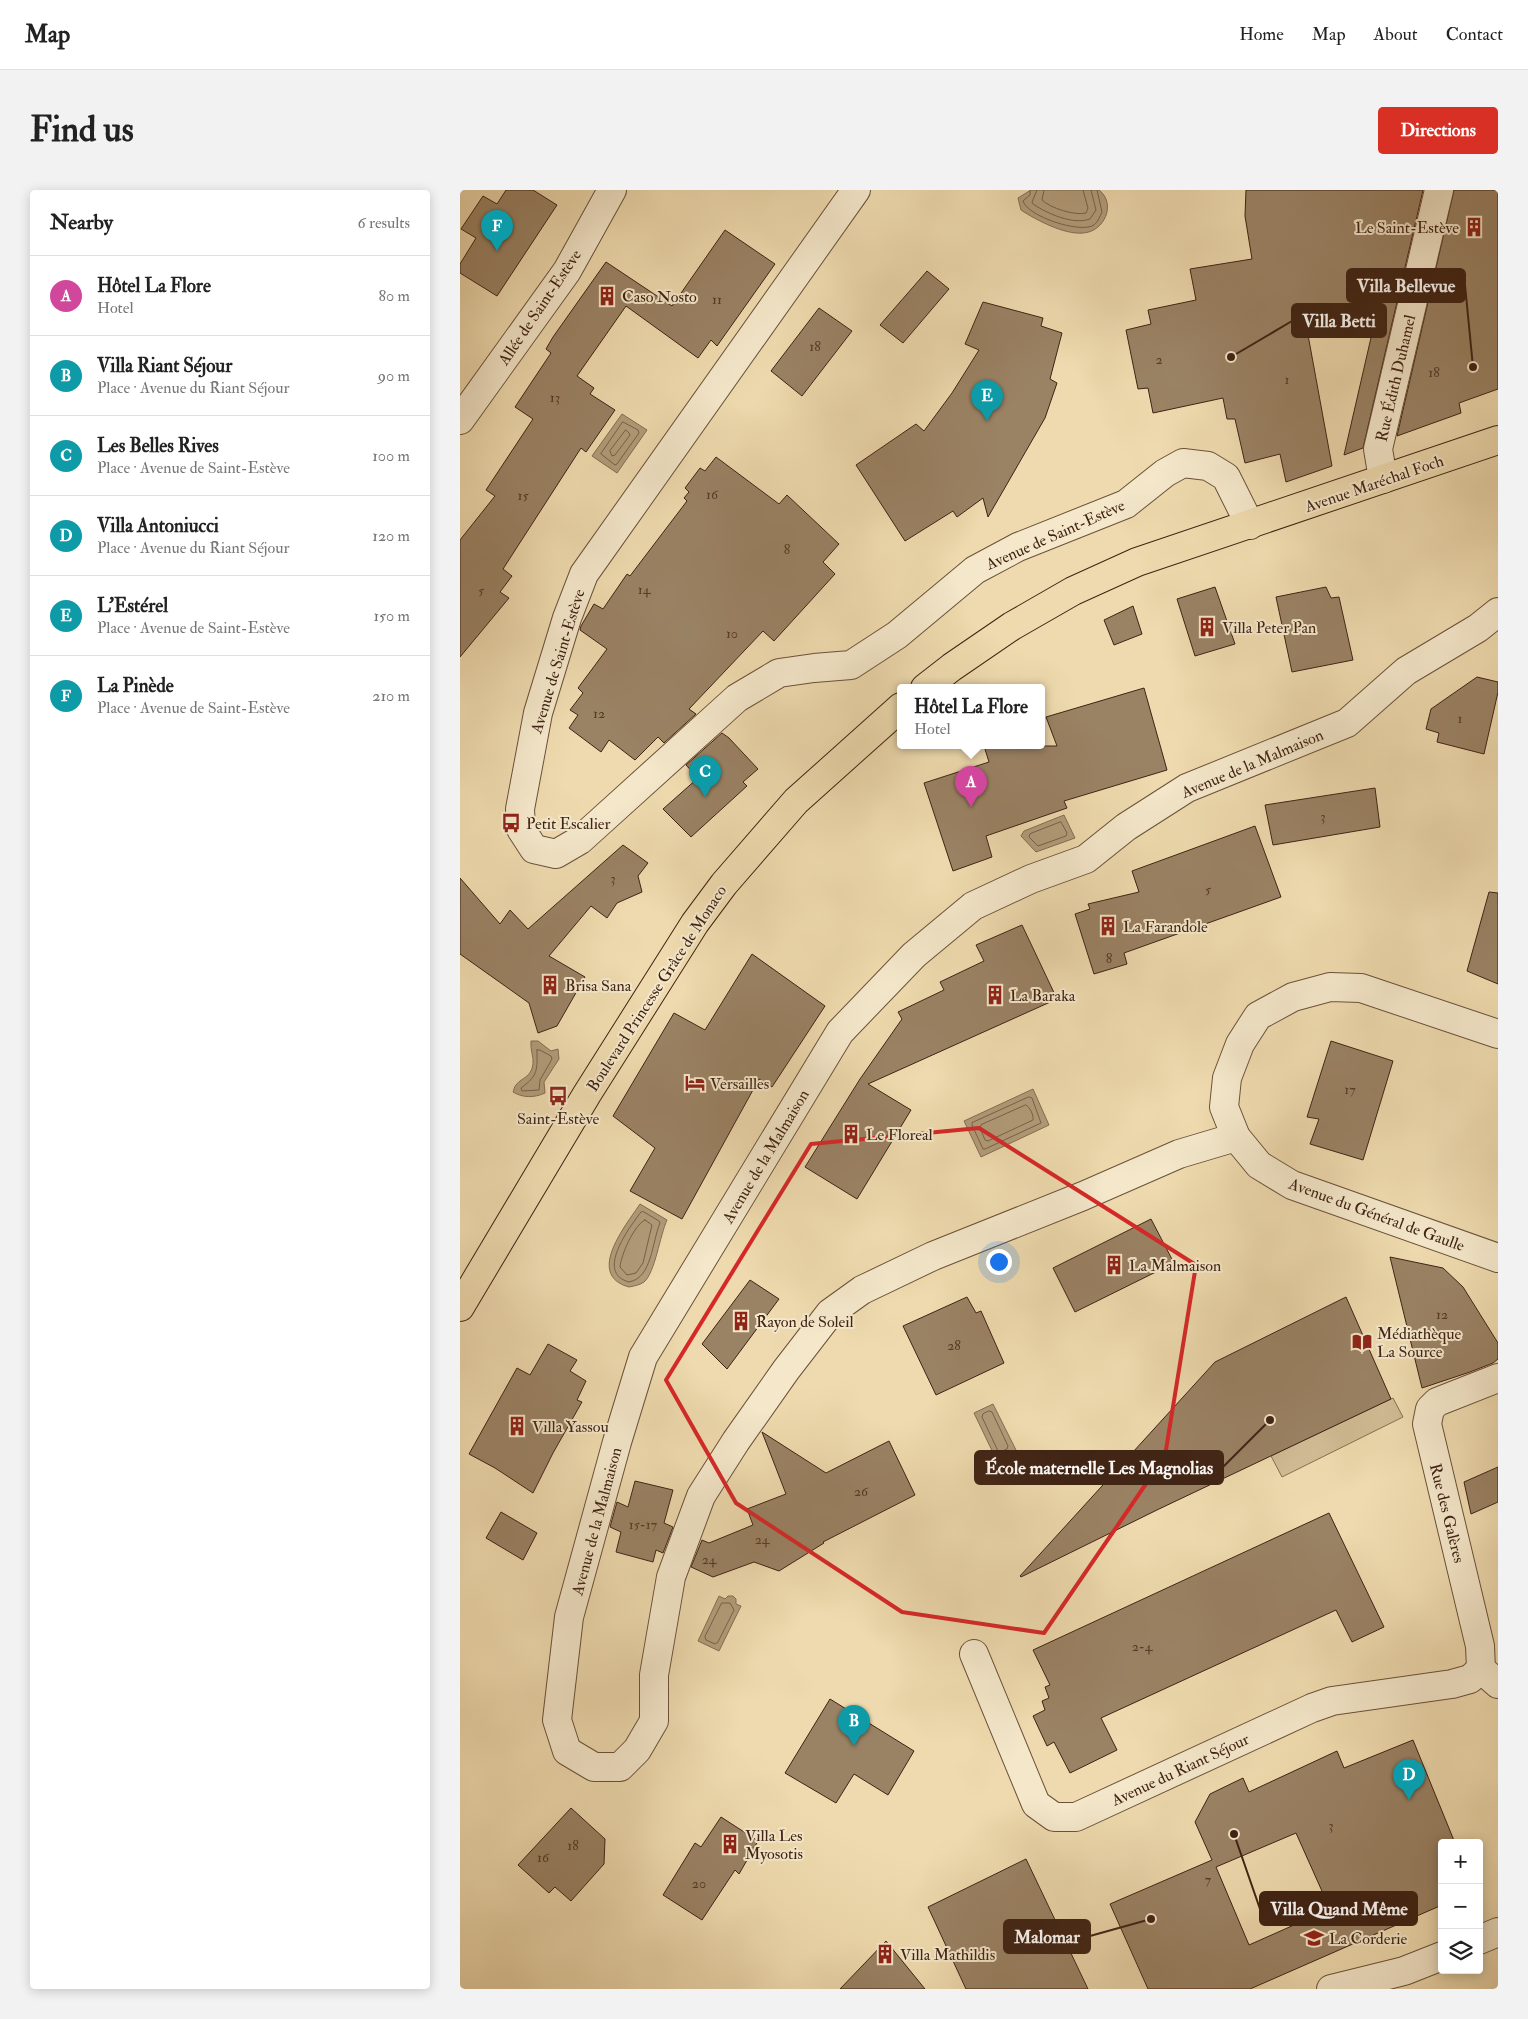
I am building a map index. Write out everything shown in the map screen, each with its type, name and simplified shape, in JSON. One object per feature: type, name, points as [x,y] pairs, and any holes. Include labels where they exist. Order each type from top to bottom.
[{"type":"main road","name":"Avenue Maréchal Foch","points":[[1250,525],[1498,440]]},
{"type":"main road","points":[[930,684],[1012,626],[1073,590],[1137,562],[1250,525]]},
{"type":"main road","name":"Boulevard Princesse Grâce de Monaco","points":[[460,1307],[587,1094],[695,923],[724,884],[796,801],[897,711]]},
{"type":"street","name":"Allée de Saint-Estève","points":[[460,420],[567,271],[612,190]]},
{"type":"street","name":"Avenue de Saint-Estève","points":[[856,190],[584,574],[567,618],[538,713],[520,809],[522,830],[534,849],[556,854],[580,840],[737,698],[779,673],[851,665],[897,635],[975,570],[1018,547],[1126,504],[1165,473],[1183,463],[1208,466],[1226,478],[1250,525]]},
{"type":"street","name":"Rue Édith Duhamel","points":[[1383,479],[1378,449],[1440,190]]},
{"type":"street","name":"Avenue de la Malmaison","points":[[1236,1137],[1179,1154],[1083,1196],[933,1256],[862,1290],[830,1313],[747,1425],[701,1496],[671,1576],[654,1675],[654,1721],[638,1750],[620,1767],[594,1767],[567,1751],[557,1720],[569,1617],[617,1442],[643,1356],[840,1032],[914,955],[973,906],[1031,879],[1086,859],[1126,827],[1187,788],[1347,722],[1406,671],[1478,628],[1498,612]]},
{"type":"street","name":"Avenue du Général de Gaulle","points":[[1498,1034],[1361,988],[1330,987],[1293,997],[1258,1016],[1240,1044],[1227,1078],[1224,1107],[1236,1137],[1259,1165],[1292,1185],[1498,1258]]},
{"type":"street","name":"Rue des Galères","points":[[1489,1677],[1427,1424],[1430,1409],[1437,1402],[1498,1378]]},
{"type":"street","name":"Avenue du Riant Séjour","points":[[974,1654],[1036,1804],[1054,1816],[1076,1817],[1312,1708],[1332,1701],[1489,1677]]},
{"type":"street","points":[[1483,1938],[1498,1932]]},
{"type":"street","points":[[1332,1989],[1402,1980],[1438,1958]]},
{"type":"highlighted area","points":[[979,1128],[1196,1265],[1165,1456],[1044,1633],[902,1612],[736,1503],[666,1380],[811,1144]]},
{"type":"shaded area","points":[[1393,1398],[1403,1417],[1282,1477],[1271,1456]]},
{"type":"water","points":[[1031,190],[1099,190],[1107,202],[1106,216],[1097,228],[1083,233],[1059,229],[1021,210],[1018,198]]},
{"type":"water","points":[[622,414],[647,430],[617,473],[592,456]]},
{"type":"water","points":[[1064,815],[1075,838],[1036,852],[1021,836],[1024,831]]},
{"type":"water","points":[[531,1041],[538,1041],[551,1051],[558,1049],[559,1059],[544,1082],[545,1093],[529,1097],[513,1092],[518,1082],[528,1075],[532,1069]]},
{"type":"water","points":[[1033,1089],[1049,1125],[981,1157],[964,1121]]},
{"type":"water","points":[[640,1204],[667,1220],[648,1277],[644,1282],[629,1287],[616,1281],[610,1272],[609,1261],[619,1236]]},
{"type":"water","points":[[993,1404],[1016,1450],[996,1459],[974,1413]]},
{"type":"water","points":[[719,1596],[725,1599],[728,1596],[733,1596],[736,1599],[736,1604],[741,1606],[719,1651],[698,1641]]},
{"type":"building","points":[[506,190],[533,190],[557,205],[497,296],[460,273],[460,264],[476,238],[461,229],[483,196],[497,204]]},
{"type":"building","points":[[1246,190],[1423,190],[1363,448],[1344,455],[1373,329],[1304,313],[1332,466],[1286,482],[1280,454],[1245,463],[1235,419],[1227,419],[1223,398],[1153,413],[1148,388],[1138,389],[1126,330],[1151,324],[1148,310],[1196,300],[1190,269],[1252,259],[1245,216]]},
{"type":"building","points":[[1454,190],[1498,190],[1498,389],[1459,403],[1461,413],[1397,436]]},
{"type":"building","points":[[725,230],[775,264],[717,346],[711,340],[698,358],[626,306],[577,376],[594,388],[590,394],[615,410],[586,452],[581,448],[503,569],[512,576],[500,592],[509,598],[460,657],[460,540],[495,496],[486,490],[533,419],[515,407],[551,353],[546,349],[553,337],[606,262],[672,306]]},
{"type":"building","points":[[927,271],[949,289],[903,343],[880,325]]},
{"type":"building","points":[[983,302],[1043,318],[1041,326],[1062,333],[1050,379],[1057,383],[1045,418],[988,517],[983,498],[957,517],[953,511],[905,541],[856,465],[916,424],[924,431],[952,393],[979,350],[965,344]]},
{"type":"building","points":[[819,308],[852,331],[802,396],[771,371]]},
{"type":"building","points":[[716,457],[779,504],[787,495],[839,544],[823,562],[835,574],[774,641],[763,631],[689,709],[696,714],[664,743],[658,737],[635,760],[609,740],[601,752],[569,728],[578,715],[570,710],[583,693],[578,688],[607,649],[580,630],[581,626],[594,604],[603,609],[627,574],[630,576],[687,501],[684,498],[689,492],[685,488],[700,468],[705,471]]},
{"type":"building","name":"Villa Peter Pan","points":[[1215,587],[1235,644],[1195,656],[1177,599]]},
{"type":"building","points":[[1326,587],[1331,598],[1339,597],[1353,660],[1292,672],[1276,597]]},
{"type":"building","points":[[1133,606],[1142,634],[1114,645],[1104,620]]},
{"type":"building","points":[[1477,677],[1498,682],[1498,692],[1484,754],[1437,742],[1439,733],[1426,729],[1431,709]]},
{"type":"building","points":[[1144,688],[1167,770],[1064,801],[1067,808],[986,836],[992,857],[953,871],[924,783],[989,762],[985,749],[1045,749],[1045,746],[1057,746],[1046,717]]},
{"type":"building","points":[[722,733],[758,769],[743,782],[747,786],[691,837],[663,809],[698,778],[686,765]]},
{"type":"building","points":[[1375,788],[1380,827],[1273,845],[1265,805]]},
{"type":"building","points":[[1255,826],[1281,897],[1124,953],[1127,964],[1094,974],[1075,914],[1090,909],[1088,904],[1139,892],[1132,871]]},
{"type":"building","points":[[623,845],[648,863],[638,876],[642,892],[617,903],[607,918],[591,906],[549,956],[585,977],[557,1026],[538,1033],[529,1003],[460,954],[460,878],[500,924],[510,910],[528,929]]},
{"type":"building","points":[[1489,892],[1498,893],[1498,984],[1467,971]]},
{"type":"building","points":[[1022,925],[1057,999],[868,1084],[911,1110],[857,1199],[805,1167],[860,1079],[902,1019],[898,1012],[944,990],[940,982],[984,961],[976,945]]},
{"type":"building","name":"Versailles","points":[[752,954],[825,1006],[772,1087],[759,1079],[682,1219],[630,1191],[655,1148],[613,1116],[674,1013],[705,1030]]},
{"type":"building","points":[[1331,1041],[1393,1061],[1363,1160],[1310,1144],[1319,1119],[1307,1117]]},
{"type":"building","name":"La Malmaison","points":[[1151,1219],[1174,1263],[1075,1312],[1053,1268]]},
{"type":"building","points":[[1390,1257],[1443,1268],[1463,1287],[1498,1343],[1498,1359],[1493,1363],[1470,1372],[1422,1388]]},
{"type":"building","name":"Rayon de Soleil","points":[[750,1280],[779,1299],[727,1369],[702,1344]]},
{"type":"building","points":[[967,1297],[976,1313],[981,1311],[1004,1363],[936,1395],[903,1326]]},
{"type":"building","points":[[1346,1297],[1391,1399],[1020,1576],[1215,1362]]},
{"type":"building","points":[[548,1344],[577,1360],[570,1371],[586,1381],[577,1400],[582,1402],[533,1493],[495,1468],[469,1454],[517,1368],[530,1375]]},
{"type":"building","points":[[762,1432],[826,1473],[889,1441],[915,1495],[823,1542],[779,1571],[754,1562],[713,1577],[691,1567],[702,1540],[709,1543],[753,1525],[747,1509],[786,1494]]},
{"type":"building","points":[[1498,1467],[1498,1502],[1471,1514],[1464,1482]]},
{"type":"building","points":[[635,1481],[673,1490],[664,1523],[673,1527],[663,1553],[656,1550],[653,1562],[616,1552],[621,1532],[610,1527],[617,1502],[628,1507]]},
{"type":"building","points":[[501,1512],[537,1533],[523,1560],[486,1538]]},
{"type":"building","points":[[1329,1513],[1384,1627],[1352,1642],[1336,1610],[1101,1718],[1117,1750],[1070,1773],[1054,1742],[1047,1746],[1033,1716],[1045,1710],[1042,1701],[1049,1698],[1045,1687],[1050,1685],[1033,1650]]},
{"type":"building","points":[[830,1699],[914,1751],[888,1795],[854,1774],[836,1803],[785,1773]]},
{"type":"building","points":[[1413,1740],[1453,1839],[1438,1839],[1438,1907],[1250,1989],[1148,1989],[1110,1904],[1212,1860],[1195,1822],[1210,1794],[1243,1778],[1249,1792],[1337,1751],[1344,1768]],"holes":[[[1296,1833],[1330,1909],[1249,1945],[1216,1867]]]},
{"type":"building","points":[[571,1808],[605,1839],[604,1864],[571,1901],[555,1887],[549,1893],[518,1865]]},
{"type":"building","points":[[721,1817],[758,1841],[739,1874],[735,1870],[702,1920],[663,1895],[695,1843],[701,1847]]},
{"type":"building","points":[[1026,1859],[1088,1989],[966,1989],[928,1907]]},
{"type":"building","name":"Villa Mathildis","points":[[886,1941],[925,1989],[840,1989]]},
{"type":"place","name":"Le Saint-Estève","points":[[1474,227]]},
{"type":"place","name":"La Pinède","points":[[497,251]]},
{"type":"place","name":"Caso Nosto","points":[[607,296]]},
{"type":"place","name":"Villa Betti","points":[[1231,357]]},
{"type":"place","name":"Villa Bellevue","points":[[1473,367]]},
{"type":"place","name":"L'Estérel","points":[[987,421]]},
{"type":"place","name":"Villa Peter Pan","points":[[1207,627]]},
{"type":"place","name":"Les Belles Rives","points":[[705,797]]},
{"type":"place","name":"Hôtel La Flore","points":[[971,807]]},
{"type":"place","name":"Petit Escalier","points":[[511,823]]},
{"type":"place","name":"La Farandole","points":[[1108,926]]},
{"type":"place","name":"Brisa Sana","points":[[550,985]]},
{"type":"place","name":"La Baraka","points":[[995,995]]},
{"type":"place","name":"Versailles","points":[[695,1083]]},
{"type":"place","name":"Saint-Estève","points":[[558,1096]]},
{"type":"place","name":"Le Floreal","points":[[851,1134]]},
{"type":"place","name":"La Malmaison","points":[[1114,1265]]},
{"type":"place","name":"Rayon de Soleil","points":[[741,1321]]},
{"type":"place","name":"Médiathèque La Source","points":[[1362,1342]]},
{"type":"place","name":"École maternelle Les Magnolias","points":[[1270,1420]]},
{"type":"place","name":"Villa Yassou","points":[[517,1426]]},
{"type":"place","name":"Villa Riant Séjour","points":[[854,1746]]},
{"type":"place","name":"Villa Antoniucci","points":[[1409,1800]]},
{"type":"place","name":"Villa Quand Même","points":[[1234,1834]]},
{"type":"place","name":"Villa Les Myosotis","points":[[730,1844]]},
{"type":"place","name":"Malomar","points":[[1151,1919]]},
{"type":"place","name":"La Corderie","points":[[1314,1938]]},
{"type":"place","name":"Villa Mathildis","points":[[885,1954]]}]
